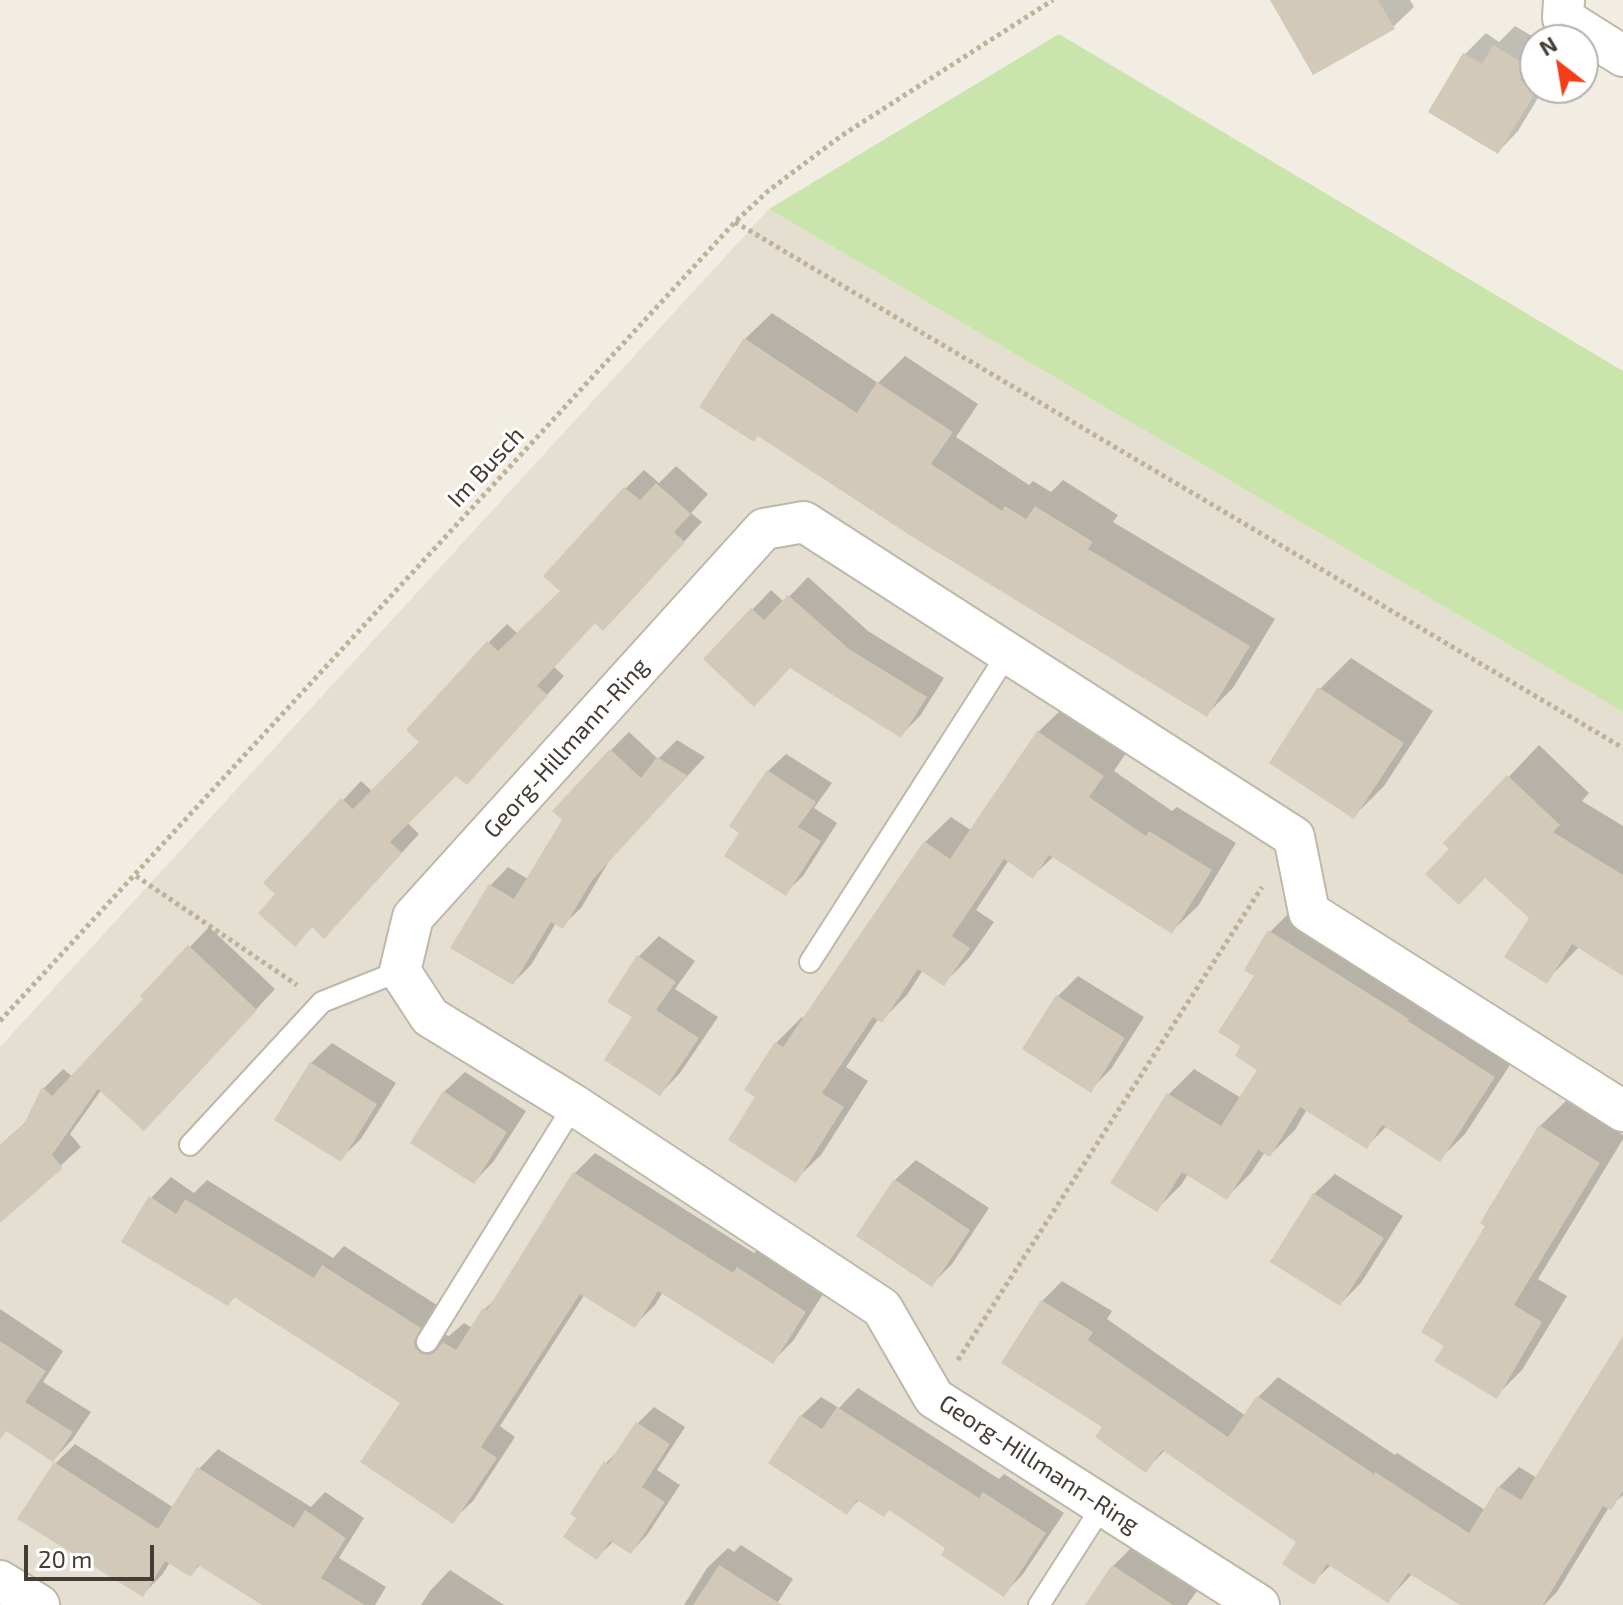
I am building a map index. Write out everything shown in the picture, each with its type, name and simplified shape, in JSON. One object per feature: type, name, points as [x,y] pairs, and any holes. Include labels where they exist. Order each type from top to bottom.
[{"type":"street","points":[[1564,0],[1563,18],[1623,56]]},
{"type":"street","name":"Georg-Hillmann-Ring","points":[[1259,1605],[934,1398],[882,1308],[574,1105],[430,1017],[400,971],[413,917],[764,529],[804,522],[1294,837]]},
{"type":"street","points":[[1294,837],[1309,912],[1623,1111]]},
{"type":"street","points":[[0,1581],[39,1605]]},
{"type":"lane","points":[[810,962],[1008,653]]},
{"type":"lane","points":[[190,1145],[322,1002],[400,971]]},
{"type":"lane","points":[[427,1342],[574,1105]]},
{"type":"lane","points":[[1039,1605],[1103,1505]]},
{"type":"path","name":"Im Busch","points":[[0,1021],[735,222],[768,191],[841,136],[1053,0]]},
{"type":"path","points":[[735,222],[1623,748]]},
{"type":"path","points":[[934,1398],[1294,837]]},
{"type":"path","points":[[136,876],[322,1002]]},
{"type":"shaded area","points":[[769,209],[1623,712],[1623,1605],[0,1605],[0,1047]]},
{"type":"green space","points":[[1059,34],[1623,371],[1623,712],[769,209]]},
{"type":"building","points":[[1270,0],[1378,0],[1395,29],[1313,75]]},
{"type":"building","points":[[1493,45],[1519,61],[1519,104],[1528,104],[1498,154],[1428,112],[1463,53],[1482,64]]},
{"type":"building","points":[[744,338],[857,413],[877,382],[953,432],[931,464],[1002,511],[1005,506],[1026,519],[1035,506],[1093,542],[1088,549],[1250,646],[1207,717],[911,536],[758,436],[754,442],[699,407]]},
{"type":"building","points":[[656,483],[691,514],[674,532],[685,542],[603,631],[595,623],[537,686],[548,695],[467,785],[456,776],[390,842],[402,853],[324,939],[312,927],[295,947],[258,913],[275,894],[263,883],[341,798],[353,809],[419,742],[406,730],[487,641],[498,651],[560,591],[543,576],[624,487],[640,500]]},
{"type":"building","points":[[788,595],[849,649],[927,697],[901,738],[790,668],[754,707],[703,659],[751,608],[764,620]]},
{"type":"building","points":[[1318,687],[1404,743],[1354,819],[1269,763]]},
{"type":"building","points":[[1037,731],[1104,776],[1089,797],[1146,836],[1149,831],[1212,870],[1172,934],[1049,855],[1033,879],[1004,859],[952,936],[970,948],[944,986],[918,969],[882,1023],[873,1017],[822,1093],[844,1107],[796,1183],[728,1140],[755,1097],[744,1090],[775,1042],[783,1047],[924,841],[950,859]]},
{"type":"building","points":[[610,749],[641,778],[657,757],[688,776],[593,879],[563,929],[551,922],[513,985],[450,948],[489,884],[514,899],[562,820],[552,811]]},
{"type":"building","points":[[767,770],[816,802],[798,827],[821,841],[786,896],[724,856],[739,833],[729,826]]},
{"type":"building","points":[[1507,775],[1560,825],[1553,832],[1623,875],[1623,976],[1572,944],[1547,984],[1504,957],[1529,918],[1485,878],[1459,905],[1425,874],[1449,849],[1443,843]]},
{"type":"building","points":[[1268,930],[1495,1077],[1440,1162],[1382,1125],[1367,1149],[1300,1107],[1270,1157],[1258,1150],[1227,1200],[1182,1172],[1157,1212],[1110,1183],[1167,1093],[1221,1126],[1257,1070],[1235,1056],[1240,1046],[1218,1032],[1254,976],[1244,970]]},
{"type":"building","points":[[188,945],[257,1010],[144,1131],[98,1089],[52,1155],[63,1168],[0,1223],[0,1145],[24,1124],[42,1087],[52,1096],[143,999],[140,996]]},
{"type":"building","points":[[637,955],[676,982],[656,1010],[699,1038],[660,1096],[604,1060],[632,1017],[607,1002]]},
{"type":"building","points":[[1056,995],[1125,1038],[1091,1093],[1022,1049]]},
{"type":"building","points":[[310,1062],[377,1104],[341,1162],[274,1120]]},
{"type":"building","points":[[443,1091],[507,1132],[474,1184],[410,1143]]},
{"type":"building","points":[[1539,1125],[1600,1163],[1514,1305],[1542,1322],[1497,1399],[1434,1361],[1444,1346],[1421,1332],[1485,1226],[1480,1223]]},
{"type":"building","points":[[573,1172],[733,1273],[737,1267],[806,1312],[773,1364],[658,1291],[635,1328],[580,1294],[481,1447],[497,1458],[453,1524],[360,1462],[400,1403],[234,1297],[228,1306],[121,1242],[149,1196],[176,1214],[185,1199],[314,1278],[322,1265],[421,1328],[414,1341],[415,1347],[427,1355],[434,1353],[443,1342],[456,1350],[483,1308],[487,1310]]},
{"type":"building","points":[[894,1179],[970,1230],[932,1287],[856,1236]]},
{"type":"building","points":[[1313,1193],[1384,1238],[1340,1306],[1270,1262]]},
{"type":"building","points":[[1041,1300],[1093,1332],[1088,1340],[1228,1437],[1257,1396],[1469,1533],[1498,1486],[1521,1500],[1623,1336],[1623,1491],[1611,1510],[1603,1506],[1543,1605],[1460,1605],[1408,1573],[1388,1603],[1327,1564],[1314,1585],[1282,1564],[1296,1542],[1162,1450],[1146,1473],[1095,1437],[1102,1427],[1001,1363]]},
{"type":"building","points":[[0,1341],[46,1371],[25,1402],[73,1432],[53,1462],[6,1431],[0,1440]]},
{"type":"building","points":[[837,1407],[979,1498],[983,1492],[1046,1533],[1004,1597],[941,1555],[945,1548],[889,1510],[884,1517],[857,1500],[847,1515],[768,1463],[800,1415],[822,1429]]},
{"type":"building","points":[[636,1422],[670,1444],[642,1487],[665,1502],[631,1554],[610,1541],[597,1560],[563,1537],[576,1518],[570,1514],[604,1461],[608,1464]]},
{"type":"building","points":[[54,1462],[158,1529],[197,1467],[294,1528],[305,1510],[346,1538],[321,1578],[365,1605],[262,1605],[198,1565],[191,1577],[165,1561],[143,1597],[17,1519]]},
{"type":"building","points":[[719,1565],[782,1605],[693,1605]]},
{"type":"building","points":[[1112,1565],[1173,1605],[1085,1605]]}]
